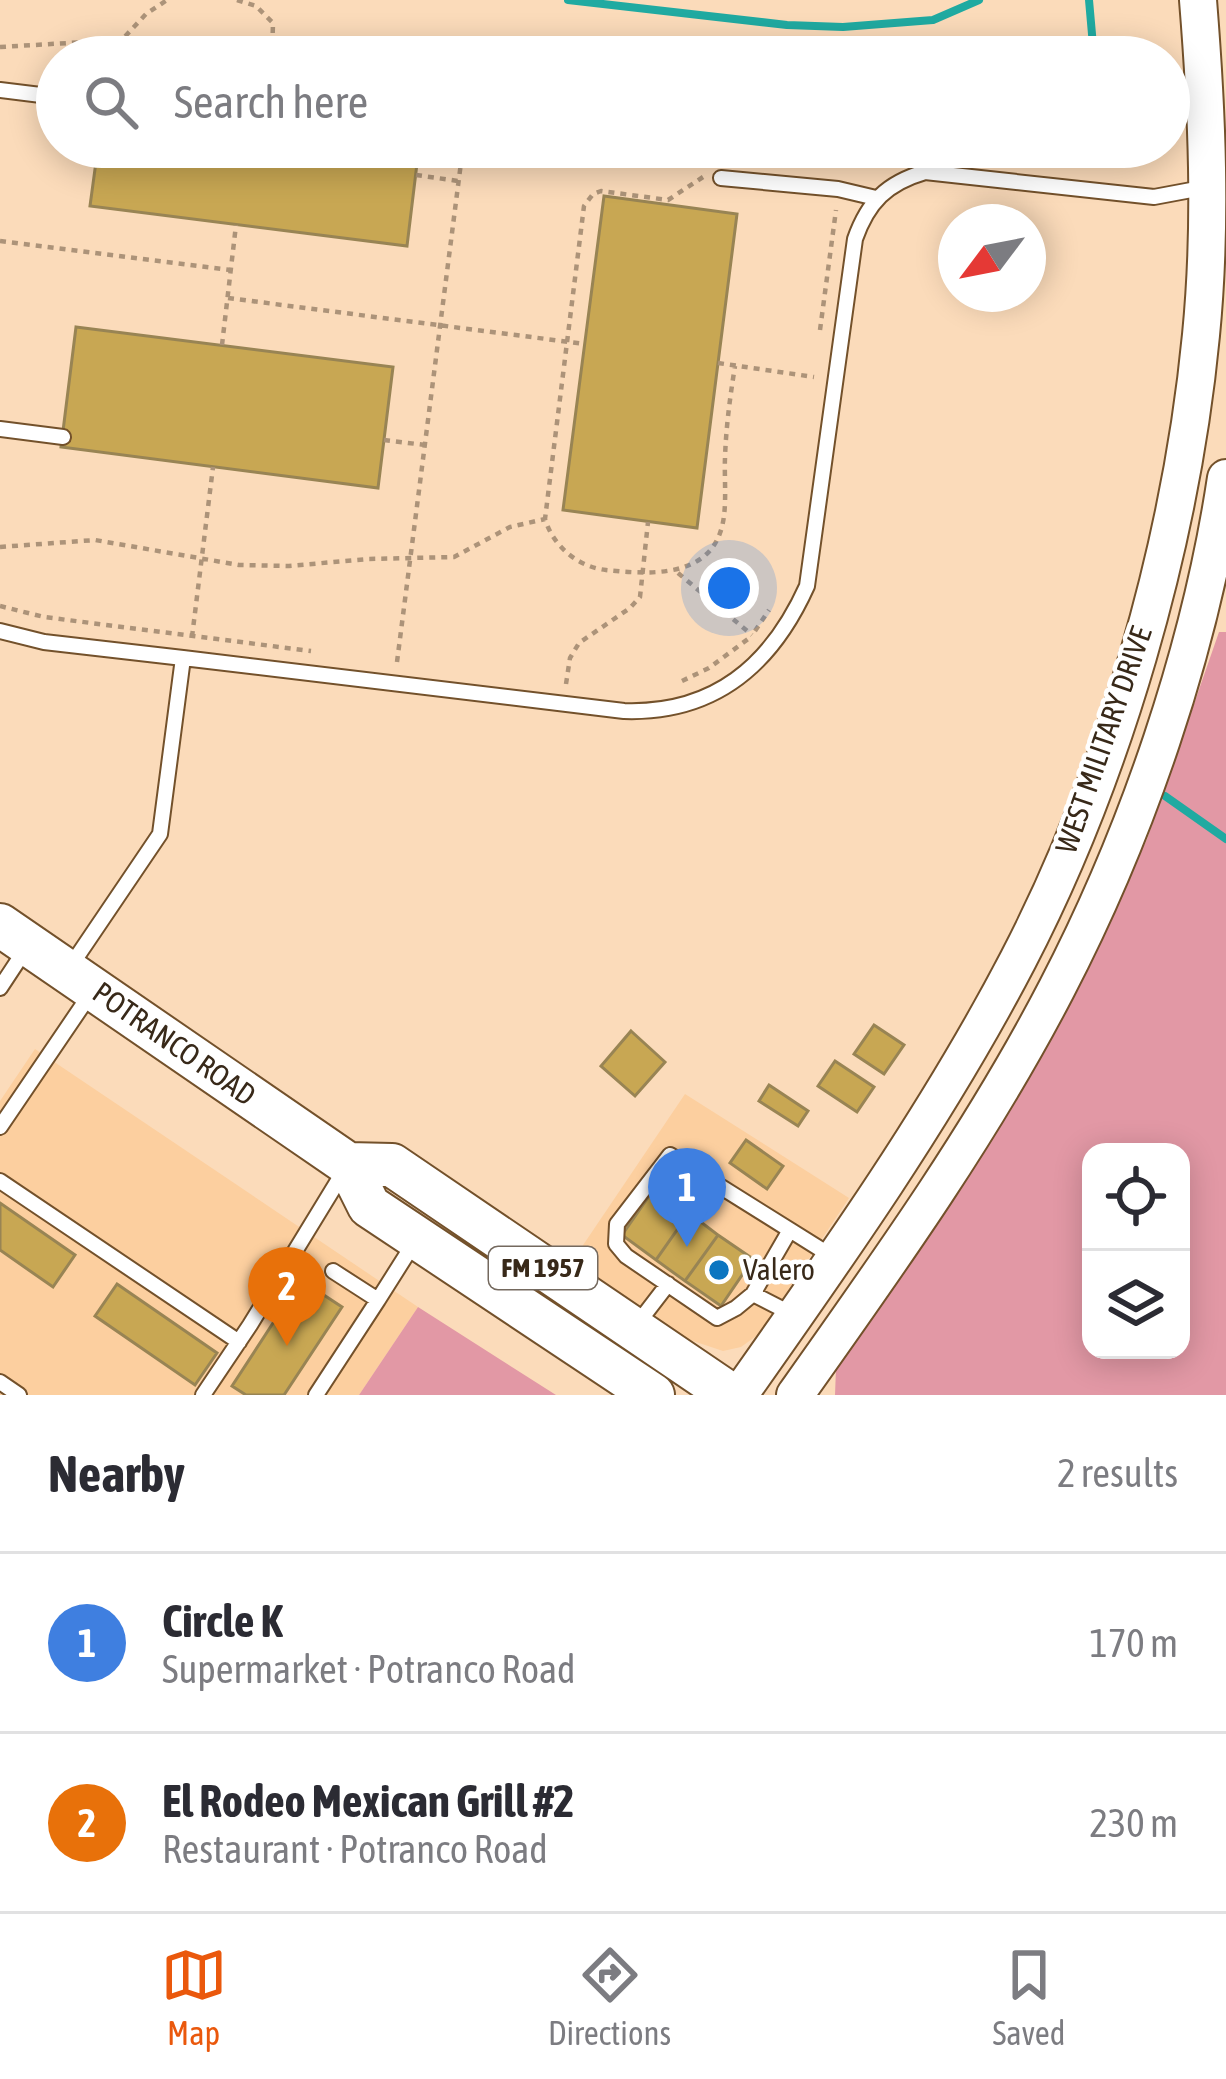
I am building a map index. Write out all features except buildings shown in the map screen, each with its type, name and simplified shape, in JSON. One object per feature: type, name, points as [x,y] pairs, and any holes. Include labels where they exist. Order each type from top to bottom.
[{"type":"main road","name":"WEST MILITARY DRIVE","points":[[735,1395],[928,1116],[1018,959],[1064,860],[1128,690],[1174,515],[1201,336],[1207,187],[1198,0]]},
{"type":"main road","name":"WEST MILITARY DRIVE","points":[[795,1395],[964,1149],[1067,967],[1144,787],[1171,708],[1219,526],[1226,478]]},
{"type":"main road","points":[[1098,770],[1144,787]]},
{"type":"main road","name":"POTRANCO ROAD","points":[[15,935],[349,1164],[369,1205],[652,1395]]},
{"type":"main road","name":"POTRANCO ROAD","points":[[349,1164],[392,1165],[735,1395]]},
{"type":"lane","points":[[0,90],[36,94]]},
{"type":"lane","points":[[0,632],[44,642],[624,711],[660,712],[715,693],[751,668],[783,632],[807,586],[855,239],[863,215],[876,198],[902,178],[925,172],[1154,197],[1207,187]]},
{"type":"lane","points":[[721,178],[838,189],[876,198]]},
{"type":"lane","points":[[0,429],[63,437]]},
{"type":"lane","points":[[0,1127],[160,834],[183,658]]},
{"type":"lane","points":[[0,988],[15,935]]},
{"type":"lane","points":[[790,1230],[753,1294],[717,1318],[626,1256],[616,1244],[617,1224],[670,1154],[833,1257]]},
{"type":"lane","points":[[203,1395],[349,1164]]},
{"type":"lane","points":[[0,1180],[239,1342]]},
{"type":"lane","points":[[316,1395],[418,1238]]},
{"type":"lane","points":[[333,1271],[378,1300]]},
{"type":"lane","points":[[633,1328],[668,1285]]},
{"type":"lane","points":[[753,1294],[794,1315]]},
{"type":"lane","points":[[0,1382],[19,1395]]},
{"type":"path","points":[[125,36],[167,0]]},
{"type":"path","points":[[237,0],[256,6],[273,23],[273,36]]},
{"type":"path","points":[[0,47],[36,44]]},
{"type":"path","points":[[397,662],[461,168]]},
{"type":"path","points":[[416,175],[459,181]]},
{"type":"path","points":[[721,178],[704,177],[668,200],[601,190],[588,199],[545,519],[562,549],[597,569],[643,574],[676,571],[696,561],[720,536],[735,366]]},
{"type":"path","points":[[820,330],[838,189]]},
{"type":"path","points":[[222,345],[236,225]]},
{"type":"path","points":[[0,241],[231,270]]},
{"type":"path","points":[[228,298],[585,344]]},
{"type":"path","points":[[718,363],[814,377]]},
{"type":"path","points":[[384,440],[425,446]]},
{"type":"path","points":[[183,658],[193,636],[213,467]]},
{"type":"path","points":[[0,547],[94,540],[202,559],[289,566],[454,557],[510,527],[545,519]]},
{"type":"path","points":[[578,685],[566,684],[570,658],[579,643],[640,597],[648,522]]},
{"type":"path","points":[[676,571],[752,635]]},
{"type":"path","points":[[682,681],[709,668],[752,635],[772,605]]},
{"type":"path","points":[[0,606],[44,617],[329,654]]},
{"type":"shaded area","points":[[1219,632],[1226,632],[1226,1395],[835,1395],[836,1368],[1080,980],[1147,839]]},
{"type":"shaded area","points":[[35,1049],[418,1307],[359,1395],[0,1395],[0,1101]]},
{"type":"shaded area","points":[[685,1094],[849,1198],[759,1334],[741,1347],[723,1351],[687,1339],[573,1260]]},
{"type":"shaded area","points":[[418,1307],[556,1395],[359,1395]]},
{"type":"waterway","points":[[568,0],[843,27],[933,20],[979,0]]},
{"type":"waterway","points":[[1089,0],[1092,36]]},
{"type":"waterway","points":[[1165,796],[1226,839]]},
{"type":"place","name":"Circle K","points":[[687,1247]]},
{"type":"place","name":"Valero","points":[[719,1270]]},
{"type":"place","name":"El Rodeo Mexican Grill #2","points":[[287,1346]]}]
